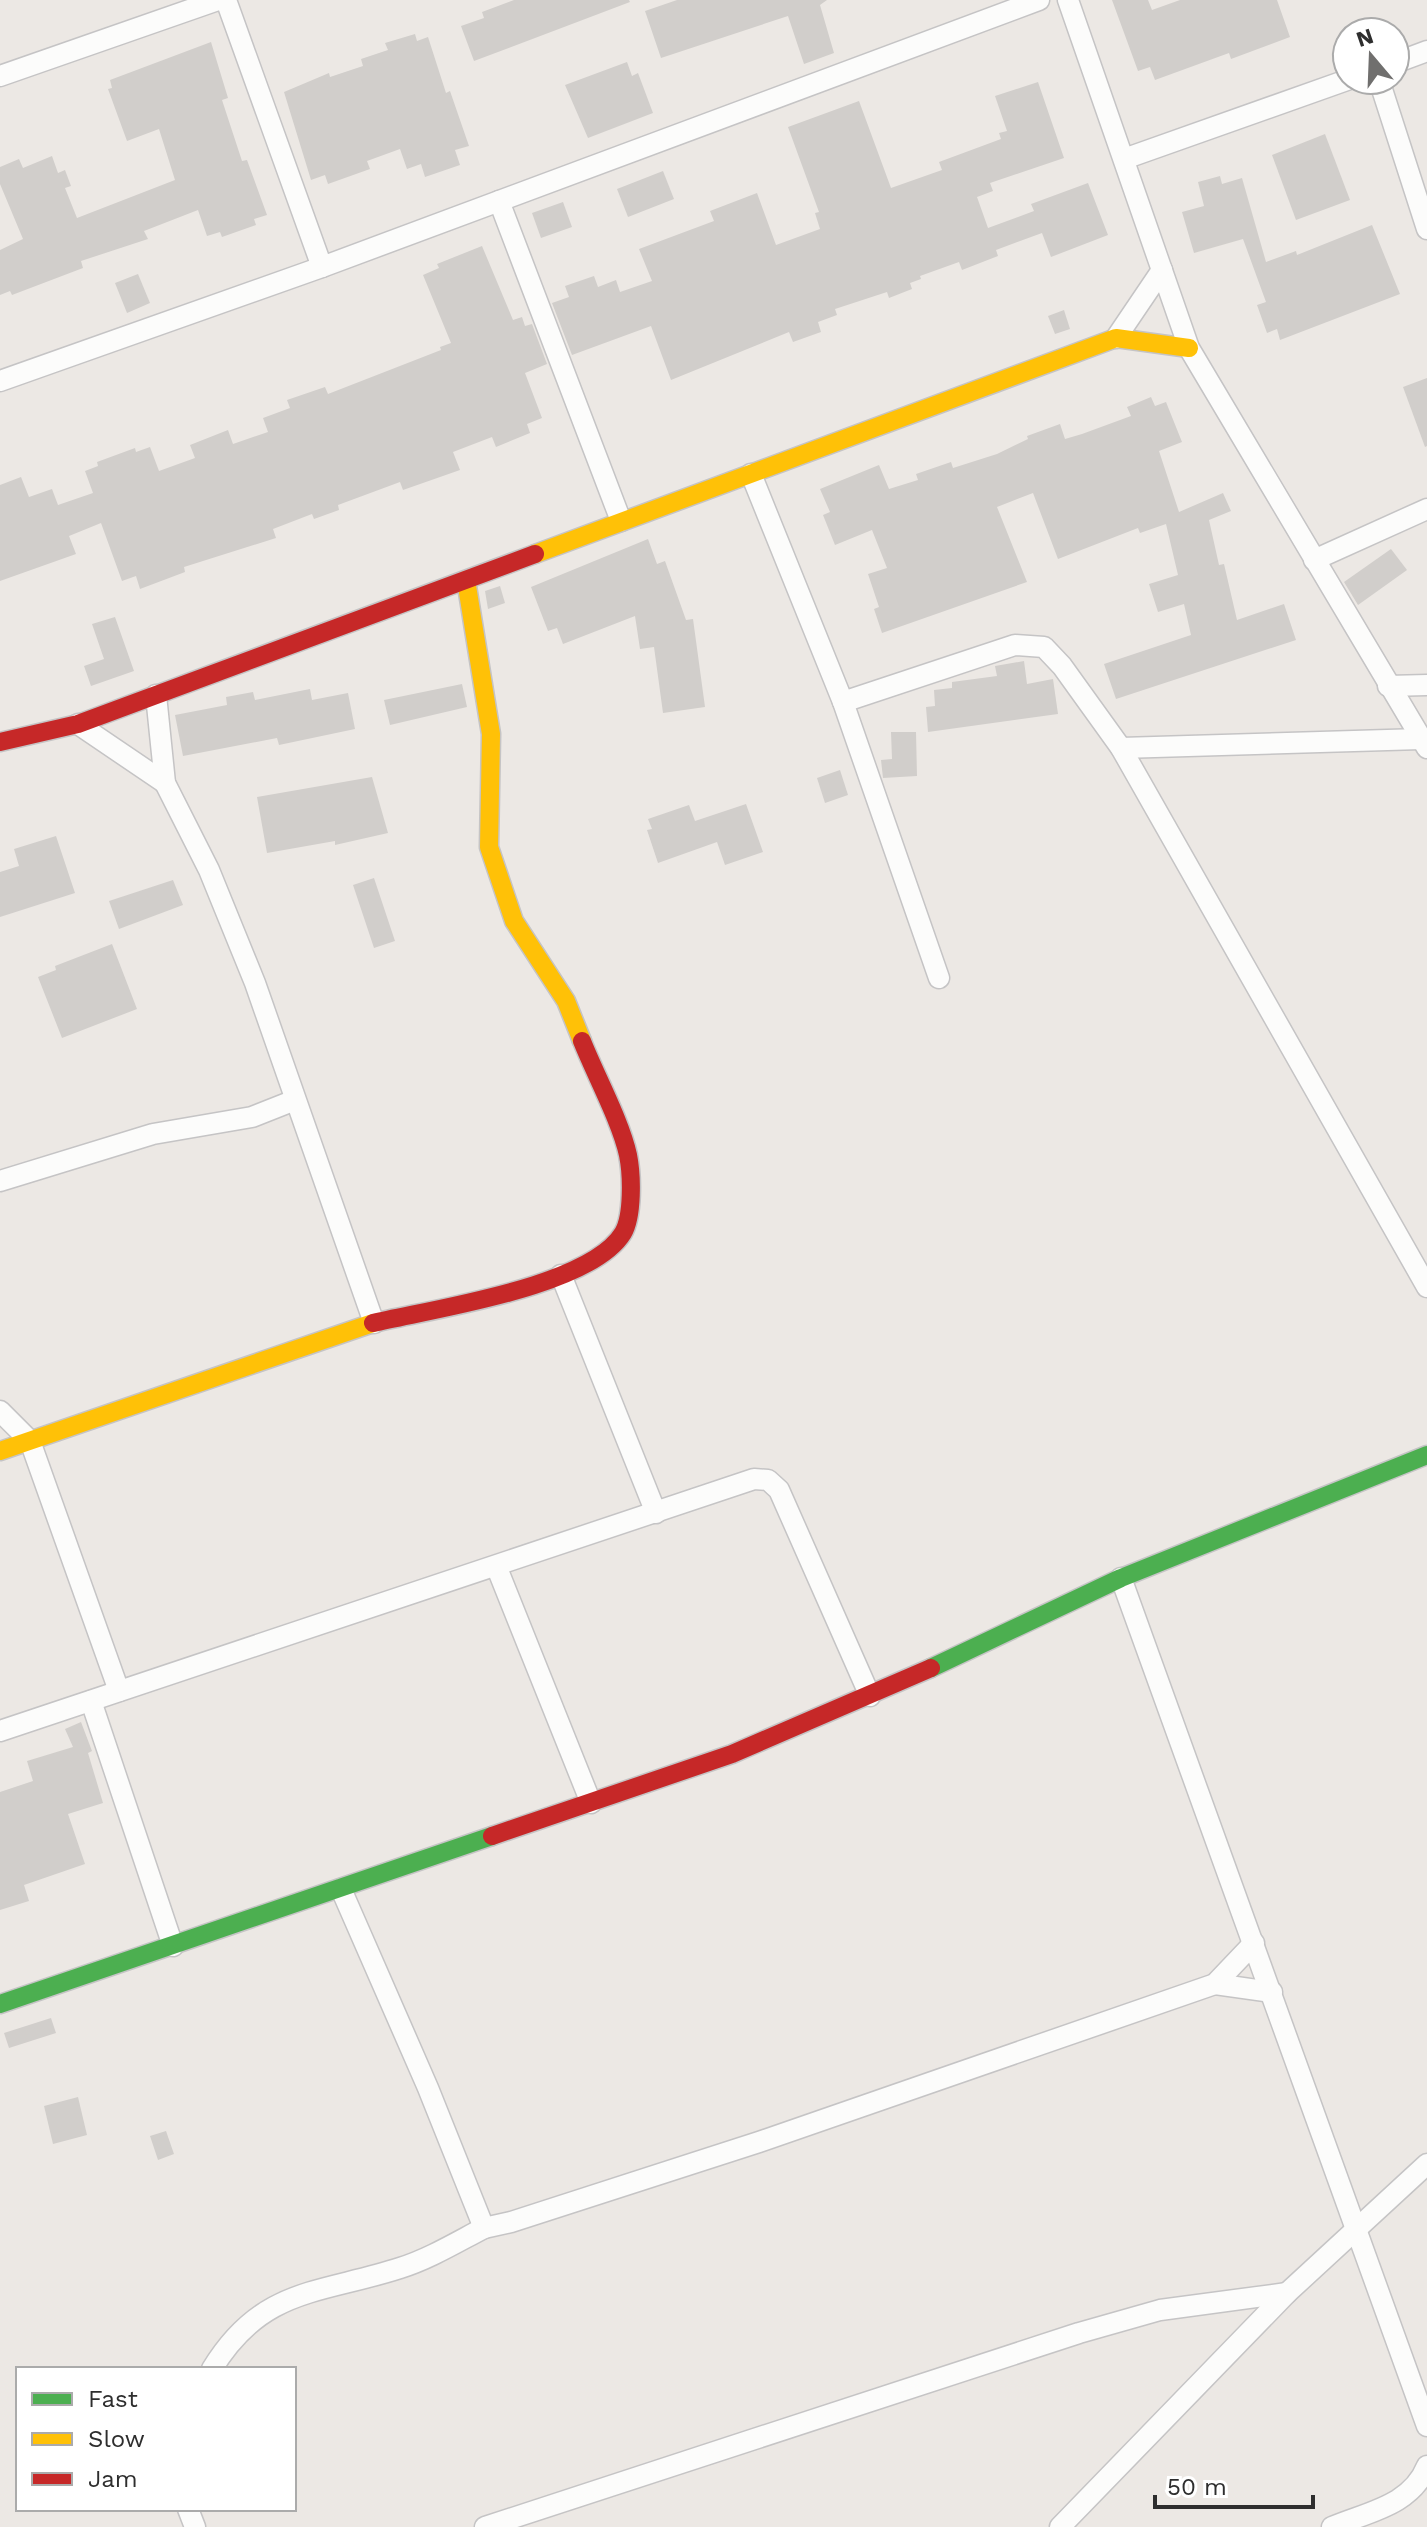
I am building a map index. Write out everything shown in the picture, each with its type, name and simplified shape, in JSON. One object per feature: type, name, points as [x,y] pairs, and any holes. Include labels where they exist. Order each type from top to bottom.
[{"type":"street","points":[[0,76],[218,0]]},
{"type":"street","points":[[226,0],[322,267]]},
{"type":"street","points":[[0,381],[322,267],[1039,0]]},
{"type":"street","points":[[1068,0],[1189,348],[1424,743]]},
{"type":"street","points":[[1124,159],[1331,86]]},
{"type":"street","points":[[1384,96],[1427,229]]},
{"type":"street","points":[[499,201],[621,521]]},
{"type":"street","points":[[1116,338],[1162,270]]},
{"type":"street","points":[[0,742],[78,724],[1116,338],[1189,348]]},
{"type":"street","points":[[751,474],[843,702],[939,978]]},
{"type":"street","points":[[1314,560],[1427,509]]},
{"type":"street","points":[[0,1451],[374,1323],[504,1294],[561,1275],[598,1257],[622,1235],[629,1218],[628,1155],[566,1001],[514,921],[489,847],[487,810],[491,734],[466,580]]},
{"type":"street","points":[[843,702],[1015,645],[1044,647],[1062,666],[1121,748],[1427,1287]]},
{"type":"street","points":[[1388,686],[1427,685]]},
{"type":"street","points":[[156,695],[165,783],[217,888],[374,1323]]},
{"type":"street","points":[[78,724],[165,783]]},
{"type":"street","points":[[1121,748],[1424,743]]},
{"type":"street","points":[[0,1181],[153,1134],[242,1119],[295,1100]]},
{"type":"street","points":[[561,1275],[656,1513]]},
{"type":"street","points":[[0,1411],[30,1441],[119,1691]]},
{"type":"street","points":[[0,2004],[732,1754],[870,1696],[1121,1578],[1427,1455]]},
{"type":"street","points":[[0,1731],[497,1568],[754,1479],[768,1480],[779,1490],[870,1696]]},
{"type":"street","points":[[497,1568],[591,1803]]},
{"type":"street","points":[[1121,1578],[1358,2227],[1427,2426]]},
{"type":"street","points":[[91,1701],[173,1946]]},
{"type":"street","points":[[341,1889],[423,2076],[484,2228]]},
{"type":"street","points":[[1215,1984],[1254,1943]]},
{"type":"street","points":[[213,2367],[229,2342],[268,2308],[341,2281],[404,2267],[484,2228],[759,2142],[1215,1984],[1272,1992]]},
{"type":"street","points":[[1060,2527],[1287,2293],[1427,2164]]},
{"type":"street","points":[[485,2527],[1079,2333],[1160,2310],[1287,2293]]},
{"type":"street","points":[[1332,2527],[1388,2507],[1407,2493],[1427,2466]]},
{"type":"building","points":[[514,0],[630,2],[474,61],[461,26],[484,18],[482,12]]},
{"type":"building","points":[[677,0],[827,0],[820,5],[834,53],[804,64],[788,16],[661,58],[645,11]]},
{"type":"building","points":[[1112,0],[1148,0],[1152,10],[1180,0],[1277,0],[1290,37],[1231,59],[1229,53],[1155,80],[1150,67],[1138,71]]},
{"type":"building","points":[[415,34],[417,41],[428,37],[446,93],[450,91],[469,146],[455,150],[460,165],[425,177],[421,164],[407,169],[400,149],[367,161],[370,169],[328,184],[325,175],[311,180],[284,92],[329,73],[330,77],[363,66],[361,59],[388,50],[385,43]]},
{"type":"building","points":[[211,42],[228,98],[222,100],[242,161],[247,160],[267,215],[254,219],[256,225],[222,237],[220,232],[207,236],[198,210],[144,231],[148,239],[81,261],[83,268],[12,295],[10,291],[0,295],[0,250],[23,239],[0,184],[0,167],[19,159],[23,168],[52,156],[58,173],[65,170],[71,186],[65,188],[77,218],[175,180],[159,129],[127,141],[108,89],[112,88],[110,80]]},
{"type":"building","points":[[627,62],[632,76],[638,73],[653,113],[588,138],[565,85]]},
{"type":"building","points":[[1038,82],[1064,158],[990,183],[993,191],[977,197],[988,228],[1034,211],[1031,204],[1088,183],[1108,235],[1051,257],[1042,233],[996,250],[998,256],[962,270],[959,262],[920,276],[921,279],[910,283],[912,289],[889,298],[887,292],[835,309],[837,315],[818,322],[821,332],[793,342],[789,332],[671,380],[651,326],[572,355],[552,303],[569,297],[565,286],[594,276],[598,287],[616,280],[620,292],[652,281],[639,249],[714,221],[710,211],[757,193],[776,245],[820,229],[815,213],[819,212],[788,127],[859,101],[891,188],[942,170],[939,162],[1001,139],[999,133],[1007,131],[995,96]]},
{"type":"building","points":[[1325,134],[1350,200],[1296,220],[1272,155]]},
{"type":"building","points":[[663,171],[674,199],[628,217],[617,189]]},
{"type":"building","points":[[1220,176],[1222,184],[1242,178],[1266,262],[1296,251],[1297,255],[1372,225],[1400,294],[1280,340],[1277,329],[1267,333],[1257,305],[1266,302],[1243,239],[1194,253],[1182,212],[1204,206],[1198,182]]},
{"type":"building","points":[[563,202],[572,227],[541,238],[532,213]]},
{"type":"building","points":[[482,246],[513,320],[522,317],[525,326],[532,324],[547,364],[525,373],[542,418],[527,424],[530,433],[496,447],[492,437],[453,452],[460,470],[403,490],[400,482],[338,505],[339,510],[314,519],[312,514],[273,529],[276,538],[184,567],[185,572],[140,589],[136,576],[122,581],[101,523],[69,536],[76,554],[0,581],[0,485],[21,477],[29,497],[52,489],[58,505],[93,493],[85,471],[98,466],[97,462],[135,448],[136,452],[150,447],[159,471],[195,458],[190,445],[228,430],[233,444],[268,432],[263,418],[290,408],[287,400],[325,387],[328,394],[441,350],[440,347],[451,343],[423,275],[439,268],[437,264]]},
{"type":"building","points":[[138,274],[150,303],[127,313],[115,283]]},
{"type":"building","points":[[1064,310],[1070,329],[1055,334],[1048,316]]},
{"type":"building","points":[[1427,378],[1427,446],[1425,447],[1403,387]]},
{"type":"building","points":[[1151,397],[1155,406],[1166,402],[1182,442],[1159,451],[1179,512],[1223,493],[1231,511],[1209,520],[1219,565],[1224,564],[1237,620],[1284,604],[1296,640],[1116,699],[1104,664],[1191,635],[1184,604],[1158,612],[1149,584],[1178,575],[1166,524],[1140,533],[1138,528],[1058,559],[1033,493],[997,507],[1027,582],[882,633],[874,609],[879,607],[868,574],[887,568],[872,530],[835,545],[823,515],[830,512],[820,489],[879,465],[889,489],[918,480],[916,474],[951,462],[953,468],[997,454],[1028,439],[1027,436],[1060,424],[1065,439],[1082,434],[1131,416],[1127,407]]},
{"type":"building","points":[[648,539],[657,564],[665,561],[686,620],[693,619],[705,707],[663,713],[654,647],[640,649],[635,616],[563,644],[557,628],[548,631],[531,587]]},
{"type":"building","points":[[1391,549],[1407,570],[1358,605],[1344,582]]},
{"type":"building","points":[[500,586],[505,603],[488,609],[485,591]]},
{"type":"building","points":[[115,617],[134,671],[91,686],[84,666],[104,659],[92,624]]},
{"type":"building","points":[[1024,661],[1027,684],[1053,679],[1058,714],[928,732],[926,707],[935,706],[934,690],[952,688],[952,682],[997,676],[995,666]]},
{"type":"building","points":[[462,684],[467,707],[390,725],[384,700]]},
{"type":"building","points":[[310,689],[312,700],[348,693],[355,729],[279,745],[277,738],[183,756],[175,715],[227,705],[226,697],[253,692],[255,700]]},
{"type":"building","points":[[891,732],[916,732],[917,776],[883,778],[881,760],[892,759]]},
{"type":"building","points":[[840,770],[848,795],[825,803],[817,778]]},
{"type":"building","points":[[372,777],[388,833],[335,845],[335,841],[267,853],[257,797]]},
{"type":"building","points":[[746,804],[763,852],[725,865],[717,842],[658,863],[647,830],[652,829],[648,819],[689,805],[695,821]]},
{"type":"building","points":[[56,836],[75,893],[0,917],[0,872],[19,866],[14,849]]},
{"type":"building","points":[[374,878],[395,941],[374,948],[353,885]]},
{"type":"building","points":[[173,880],[183,905],[119,929],[109,901]]},
{"type":"building","points":[[112,944],[137,1009],[62,1038],[38,977],[56,970],[55,966]]},
{"type":"building","points":[[81,1722],[92,1751],[88,1753],[103,1803],[68,1814],[85,1864],[24,1885],[29,1901],[0,1910],[0,1792],[33,1781],[27,1761],[73,1747],[65,1729]]},
{"type":"building","points":[[51,2018],[56,2033],[9,2048],[4,2033]]},
{"type":"building","points":[[78,2097],[87,2135],[53,2144],[44,2106]]},
{"type":"building","points":[[166,2131],[174,2154],[158,2160],[150,2136]]},
{"type":"traffic: fast","points":[[931,1668],[1121,1578],[1427,1455]]},
{"type":"traffic: fast","points":[[0,2004],[492,1836]]},
{"type":"traffic: slow","points":[[535,554],[1116,338],[1189,348]]},
{"type":"traffic: slow","points":[[466,580],[491,734],[489,847],[514,921],[566,1001],[582,1041]]},
{"type":"traffic: slow","points":[[0,1451],[373,1323]]},
{"type":"traffic: jam","points":[[0,742],[78,724],[535,554]]},
{"type":"traffic: jam","points":[[373,1323],[469,1303],[545,1282],[605,1252],[623,1233],[631,1195],[628,1155],[614,1113],[582,1041]]},
{"type":"traffic: jam","points":[[492,1836],[732,1754],[931,1668]]}]
